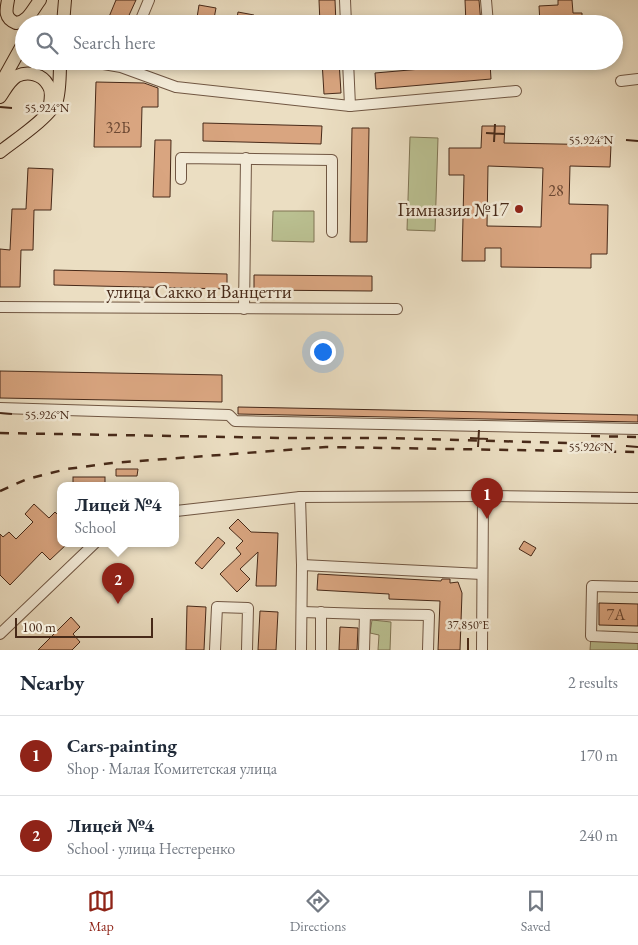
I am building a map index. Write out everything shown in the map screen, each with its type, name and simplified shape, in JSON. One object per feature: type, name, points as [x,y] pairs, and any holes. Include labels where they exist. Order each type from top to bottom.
[{"type":"main road","points":[[8,0],[6,14],[8,18],[15,22]]},
{"type":"main road","points":[[29,15],[40,0]]},
{"type":"main road","points":[[37,15],[44,0]]},
{"type":"main road","points":[[64,15],[65,0]]},
{"type":"main road","points":[[0,85],[15,58]]},
{"type":"main road","points":[[0,152],[52,109],[56,102],[59,88],[60,70]]},
{"type":"main road","points":[[0,97],[16,77],[27,74],[40,76],[49,85],[51,98],[47,113]]},
{"type":"street","points":[[143,15],[149,0]]},
{"type":"street","points":[[345,0],[346,15]]},
{"type":"street","points":[[486,0],[487,15]]},
{"type":"street","points":[[137,70],[176,86],[350,106],[516,91]]},
{"type":"street","points":[[348,70],[350,106]]},
{"type":"street","points":[[621,81],[638,79]]},
{"type":"street","points":[[182,179],[182,158],[332,160],[332,232]]},
{"type":"street","points":[[244,309],[246,158]]},
{"type":"street","name":"улица Сакко и Ванцетти","points":[[0,307],[397,309]]},
{"type":"street","points":[[0,408],[229,415],[236,421],[638,429]]},
{"type":"street","points":[[482,650],[483,496]]},
{"type":"street","points":[[179,511],[300,497],[483,496],[638,498]]},
{"type":"street","points":[[300,497],[302,565],[301,650]]},
{"type":"street","points":[[0,634],[91,547]]},
{"type":"street","points":[[302,565],[482,574]]},
{"type":"street","points":[[638,587],[592,586],[591,636],[638,638]]},
{"type":"street","points":[[215,650],[217,607],[229,607],[248,608],[247,650]]},
{"type":"street","points":[[302,612],[429,615],[428,650]]},
{"type":"street","points":[[321,612],[321,650]]},
{"type":"street","points":[[364,650],[365,614]]},
{"type":"green space","points":[[410,137],[438,138],[435,231],[407,230]]},
{"type":"green space","points":[[273,211],[314,211],[314,242],[272,241]]},
{"type":"green space","points":[[372,620],[391,622],[390,650],[378,650],[379,635],[370,633]]},
{"type":"green space","points":[[591,636],[638,638],[638,650],[590,650]]},
{"type":"building","points":[[116,0],[136,0],[129,15],[110,15]]},
{"type":"building","points":[[319,0],[335,0],[336,15],[320,15]]},
{"type":"building","points":[[465,0],[479,0],[480,15],[466,15]]},
{"type":"building","points":[[558,0],[572,0],[573,13],[582,13],[582,15],[540,15],[539,6],[558,5]]},
{"type":"building","points":[[199,5],[216,8],[215,15],[197,15]]},
{"type":"building","points":[[238,12],[254,15],[238,15]]},
{"type":"building","points":[[323,70],[340,70],[341,93],[324,94]]},
{"type":"building","points":[[410,70],[490,70],[491,79],[376,89],[375,73]]},
{"type":"building","points":[[96,82],[144,83],[158,88],[158,107],[142,107],[141,147],[94,147]]},
{"type":"building","points":[[203,123],[322,126],[321,144],[203,141]]},
{"type":"building","points":[[482,126],[505,126],[504,143],[611,145],[610,167],[570,166],[569,204],[608,205],[607,254],[591,254],[591,268],[501,267],[501,248],[485,248],[485,261],[462,261],[464,175],[449,175],[449,148],[481,148]],"holes":[[[488,166],[543,168],[541,227],[487,226]]]},
{"type":"building","points":[[352,128],[369,128],[367,242],[350,242]]},
{"type":"building","points":[[155,140],[171,140],[170,197],[153,197]]},
{"type":"building","points":[[28,168],[53,169],[51,210],[34,210],[33,250],[21,250],[20,287],[0,287],[0,249],[10,250],[12,209],[26,209]]},
{"type":"building","points":[[54,270],[227,274],[227,289],[54,285]]},
{"type":"building","points":[[254,275],[372,276],[372,291],[254,290]]},
{"type":"building","points":[[0,371],[222,375],[222,402],[0,398]]},
{"type":"building","points":[[238,407],[638,415],[638,422],[238,414]]},
{"type":"building","points":[[116,469],[138,469],[137,476],[116,476]]},
{"type":"building","points":[[73,477],[105,477],[105,482],[73,482]]},
{"type":"building","points":[[34,504],[49,518],[55,512],[57,514],[57,547],[64,547],[50,560],[42,552],[10,585],[0,575],[0,534],[3,537],[9,532],[16,539],[33,522],[25,514]]},
{"type":"building","points":[[238,519],[251,532],[278,533],[276,586],[256,586],[258,552],[240,569],[250,579],[237,592],[220,574],[241,554],[236,548],[243,541],[229,528]]},
{"type":"building","points":[[218,537],[225,543],[202,569],[195,563]]},
{"type":"building","points":[[524,541],[536,548],[531,556],[519,549]]},
{"type":"building","points":[[318,574],[441,581],[442,579],[450,579],[450,583],[458,582],[462,593],[460,650],[438,650],[440,601],[389,599],[389,594],[317,590]]},
{"type":"building","points":[[599,603],[638,604],[638,626],[599,625]]},
{"type":"building","points":[[187,606],[206,607],[204,650],[186,650]]},
{"type":"building","points":[[260,611],[278,612],[276,650],[258,650]]},
{"type":"building","points":[[71,617],[80,627],[73,634],[80,642],[72,650],[38,650]]},
{"type":"building","points":[[340,627],[358,628],[357,650],[339,650]]},
{"type":"railway","points":[[0,433],[388,438],[603,444]]},
{"type":"railway","points":[[591,436],[638,437]]},
{"type":"railway","points":[[0,491],[27,479],[67,469],[112,463],[326,447],[638,452]]},
{"type":"place","name":"Гимназия №17","points":[[519,209]]},
{"type":"place","name":"Cars-painting","points":[[487,519]]},
{"type":"place","name":"Лицей №4","points":[[118,604]]}]
